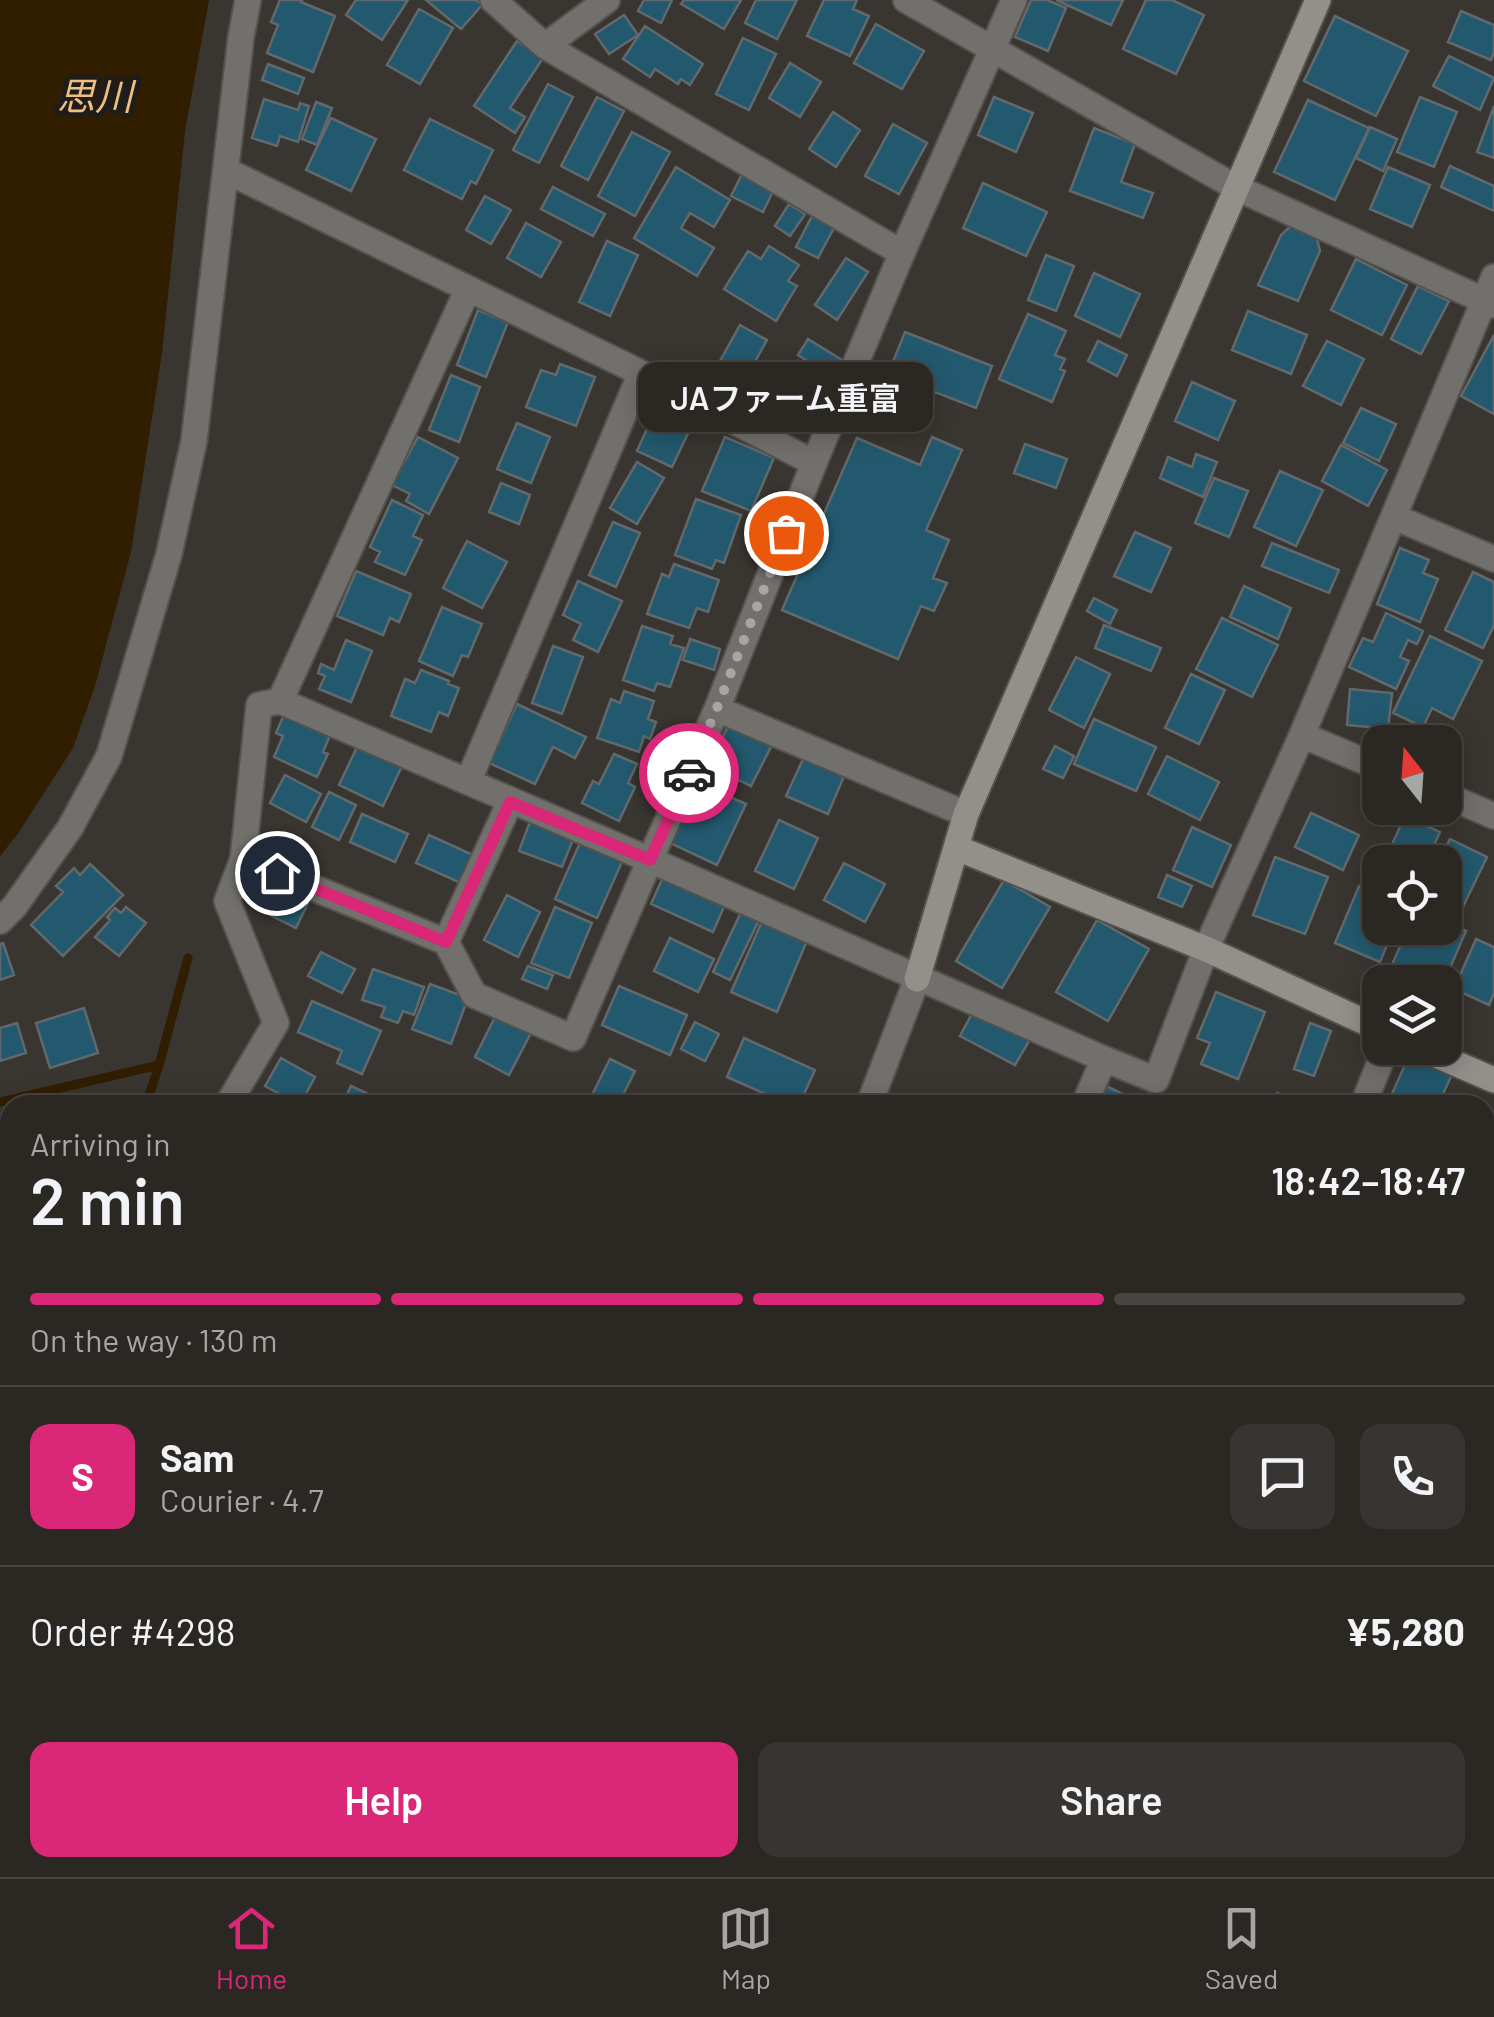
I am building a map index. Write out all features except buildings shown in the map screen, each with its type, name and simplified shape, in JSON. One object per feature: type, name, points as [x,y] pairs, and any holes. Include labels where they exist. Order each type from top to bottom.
[{"type":"street","points":[[0,921],[70,828],[109,756],[169,554],[194,440],[248,0]]},
{"type":"street","points":[[492,0],[545,46],[902,253]]},
{"type":"street","points":[[545,46],[607,0]]},
{"type":"street","points":[[233,1095],[276,1023],[227,901],[243,859],[259,704],[280,702],[1156,1080],[1206,949],[1490,294],[1237,188],[906,0]]},
{"type":"street","points":[[243,859],[446,942],[474,995],[573,1038],[717,708],[902,253],[1014,0]]},
{"type":"street","points":[[873,1095],[918,979],[966,814],[1318,0]]},
{"type":"street","points":[[227,171],[641,373],[814,463]]},
{"type":"street","points":[[280,702],[468,289]]},
{"type":"street","points":[[468,782],[641,373]]},
{"type":"street","points":[[1394,517],[1494,559]]},
{"type":"street","points":[[717,708],[966,814]]},
{"type":"street","points":[[1302,734],[1362,760]]},
{"type":"street","points":[[446,942],[510,802]]},
{"type":"street","points":[[1462,802],[1494,816]]},
{"type":"street","points":[[956,848],[1206,949],[1362,1022]]},
{"type":"street","points":[[1088,1095],[1104,1059]]},
{"type":"street","points":[[1366,1095],[1379,1065]]},
{"type":"street","points":[[1459,1065],[1494,1080]]},
{"type":"water","name":"思川","points":[[0,0],[209,0],[185,131],[162,353],[131,552],[95,686],[73,748],[0,856]]},
{"type":"waterway","points":[[159,1065],[188,958]]},
{"type":"waterway","points":[[30,1095],[159,1065],[149,1095]]},
{"type":"way so far","points":[[689,773],[786,533]]},
{"type":"place","name":"JAファーム重富","points":[[786,533]]},
{"type":"route","points":[[277,873],[446,942],[510,802],[650,860],[689,773]]}]
